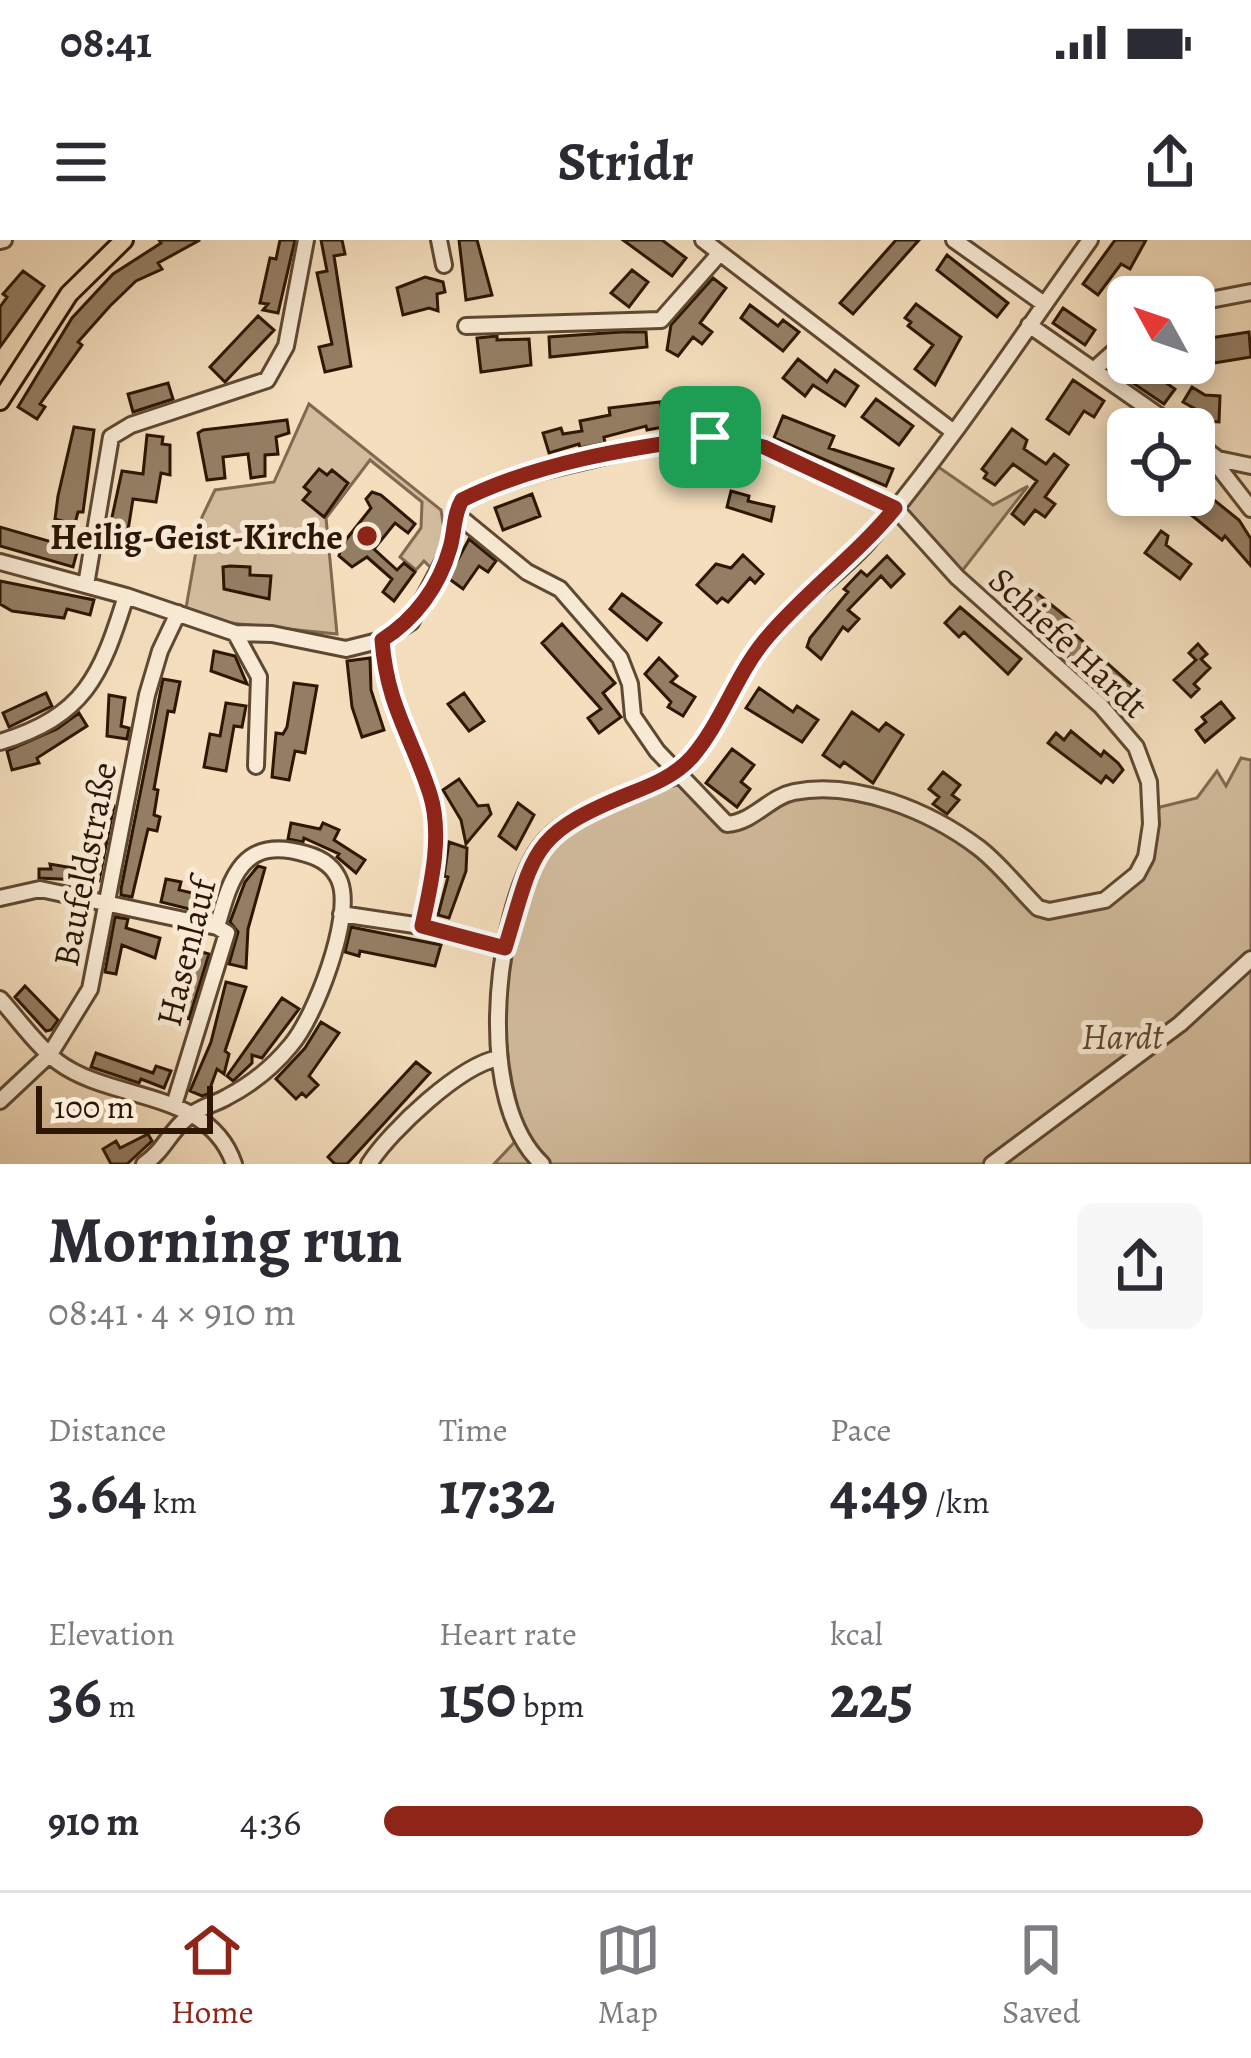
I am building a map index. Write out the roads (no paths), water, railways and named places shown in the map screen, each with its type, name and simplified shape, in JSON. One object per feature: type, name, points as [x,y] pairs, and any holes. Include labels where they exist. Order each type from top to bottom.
[{"type":"main road","points":[[0,401],[69,294],[124,240]]},
{"type":"street","points":[[86,585],[111,437],[131,424],[267,380],[286,346],[306,240]]},
{"type":"street","points":[[439,240],[444,265]]},
{"type":"street","points":[[703,240],[951,430]]},
{"type":"street","points":[[954,240],[1044,304]]},
{"type":"street","points":[[542,1164],[521,1138],[511,1115],[497,1017],[505,948],[532,860],[554,831],[676,771],[698,750],[764,641],[864,546],[895,508],[1090,240]]},
{"type":"street","points":[[466,326],[662,320],[720,253]]},
{"type":"street","points":[[1215,299],[1251,292]]},
{"type":"street","points":[[1029,325],[1150,408]]},
{"type":"street","points":[[1096,368],[1107,358]]},
{"type":"street","points":[[0,562],[126,596],[235,633],[272,634],[346,649],[382,640],[411,622],[450,549],[455,513],[462,500],[543,471],[656,444],[710,437],[764,447],[895,508]]},
{"type":"street","points":[[1215,457],[1251,466]]},
{"type":"street","points":[[1218,459],[1220,469],[1251,509]]},
{"type":"street","name":"Schiefe Hardt","points":[[676,771],[728,824],[752,817],[789,792],[830,789],[896,805],[977,846],[1038,908],[1049,911],[1105,899],[1137,874],[1146,857],[1151,824],[1149,782],[1136,747],[1101,706],[957,578],[895,508]]},
{"type":"street","points":[[455,513],[527,572],[560,589],[620,658],[630,684],[633,716],[676,771]]},
{"type":"street","points":[[0,742],[31,732],[77,704],[104,665],[126,596]]},
{"type":"street","name":"Baufeldstraße","points":[[0,1101],[50,1054],[90,988],[147,695],[178,613]]},
{"type":"street","points":[[235,633],[260,676],[256,766]]},
{"type":"street","points":[[382,640],[385,683],[431,796],[436,833],[422,926]]},
{"type":"street","name":"Hasenlauf","points":[[173,1105],[227,933],[217,927],[236,871],[262,850],[280,847],[326,862],[340,881],[340,914]]},
{"type":"street","points":[[0,898],[40,889],[217,927]]},
{"type":"street","points":[[144,1164],[163,1150],[190,1114],[254,1080],[295,1042],[317,1000],[340,914],[422,926],[505,948]]},
{"type":"street","points":[[992,1164],[1180,1024],[1251,959]]},
{"type":"street","points":[[1,1002],[50,1054],[72,1070],[190,1114],[223,1142],[234,1164]]},
{"type":"street","points":[[369,1164],[410,1117],[478,1065],[500,1058]]},
{"type":"place","name":"Heilig-Geist-Kirche","points":[[367,536]]},
{"type":"park label","name":"Hardt","points":[[1122,1036]]}]
